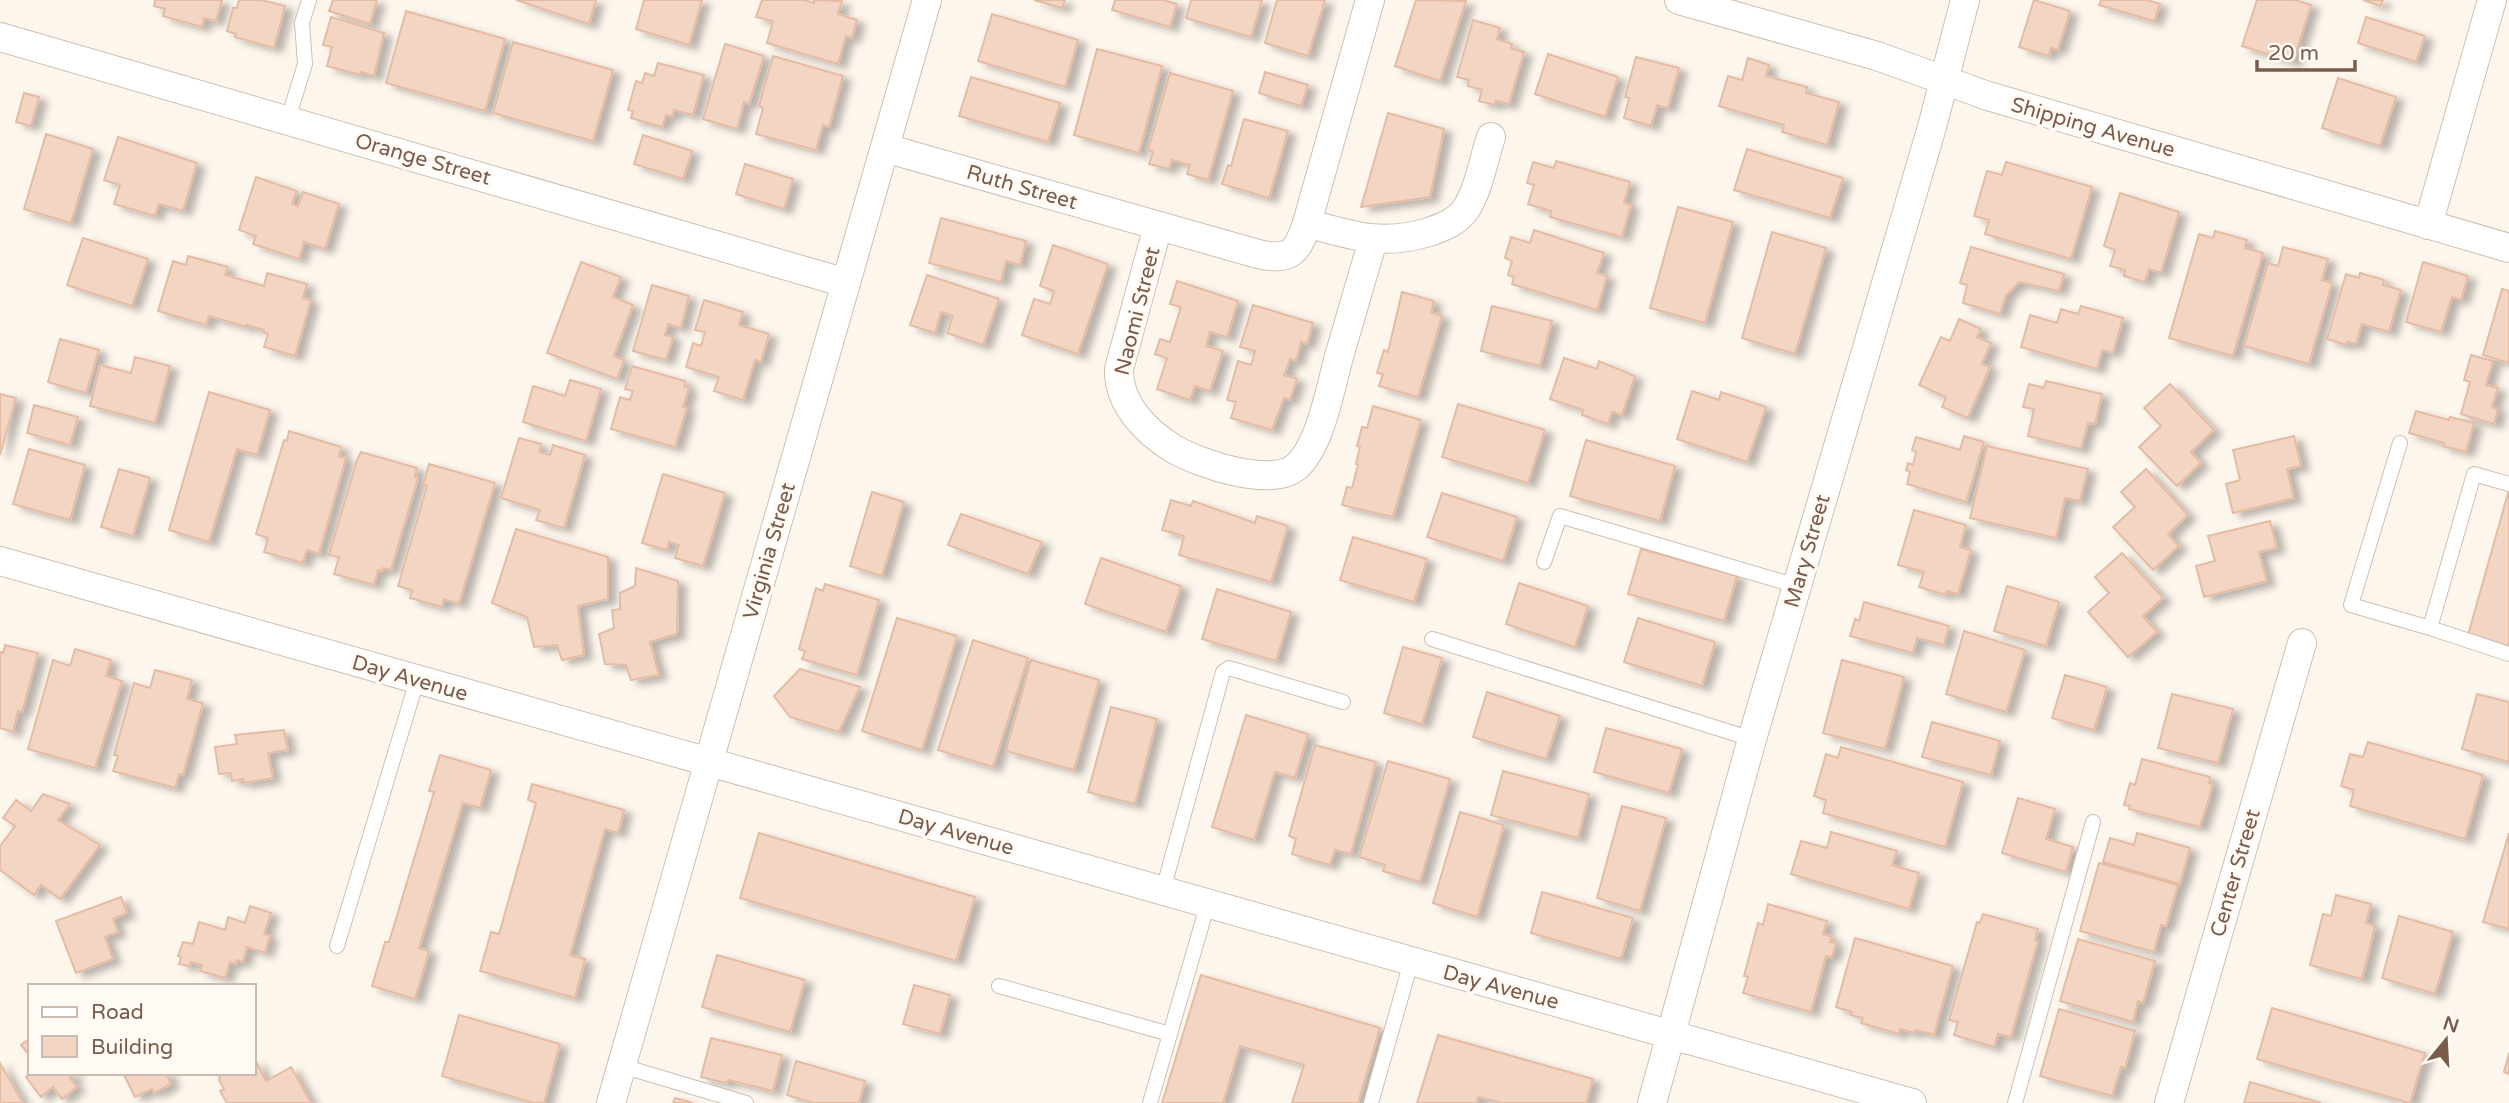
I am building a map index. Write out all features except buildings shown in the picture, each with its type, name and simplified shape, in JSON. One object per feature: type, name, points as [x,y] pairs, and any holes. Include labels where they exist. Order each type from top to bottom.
[{"type":"street","name":"Virginia Street","points":[[611,1103],[927,0]]},
{"type":"street","name":"Naomi Street","points":[[1370,0],[1307,223],[1297,249],[1278,257],[1258,254],[1158,226],[1119,369],[1118,382],[1127,404],[1152,432],[1184,455],[1226,468],[1266,476],[1289,472],[1298,466],[1307,454],[1318,428],[1373,240]]},
{"type":"street","name":"Shipping Avenue","points":[[1679,0],[1877,56],[1988,96],[2509,248]]},
{"type":"street","name":"Mary Street","points":[[1652,1103],[1752,739],[1932,127],[1965,0]]},
{"type":"street","points":[[2428,225],[2492,0]]},
{"type":"street","name":"Orange Street","points":[[0,37],[846,283]]},
{"type":"street","points":[[1307,223],[1373,240],[1404,239],[1453,222],[1464,213],[1471,200],[1491,137]]},
{"type":"street","name":"Ruth Street","points":[[885,148],[1158,226]]},
{"type":"street","name":"Day Avenue","points":[[0,561],[1912,1103]]},
{"type":"street","name":"Center Street","points":[[2169,1103],[2302,643]]},
{"type":"lane","points":[[288,120],[305,64],[302,23],[309,0]]},
{"type":"lane","points":[[2400,443],[2351,606],[2509,654]]},
{"type":"lane","points":[[2430,628],[2474,474],[2509,484]]},
{"type":"lane","points":[[1544,562],[1560,516],[1797,586]]},
{"type":"lane","points":[[1432,639],[1752,739]]},
{"type":"lane","points":[[1163,890],[1223,671],[1229,668],[1343,702]]},
{"type":"lane","points":[[337,946],[416,680]]},
{"type":"lane","points":[[2015,1103],[2093,822]]},
{"type":"lane","points":[[1150,1103],[1208,903]]},
{"type":"lane","points":[[1371,1103],[1411,962]]},
{"type":"lane","points":[[999,986],[1170,1034]]},
{"type":"lane","points":[[622,1066],[746,1103]]}]
